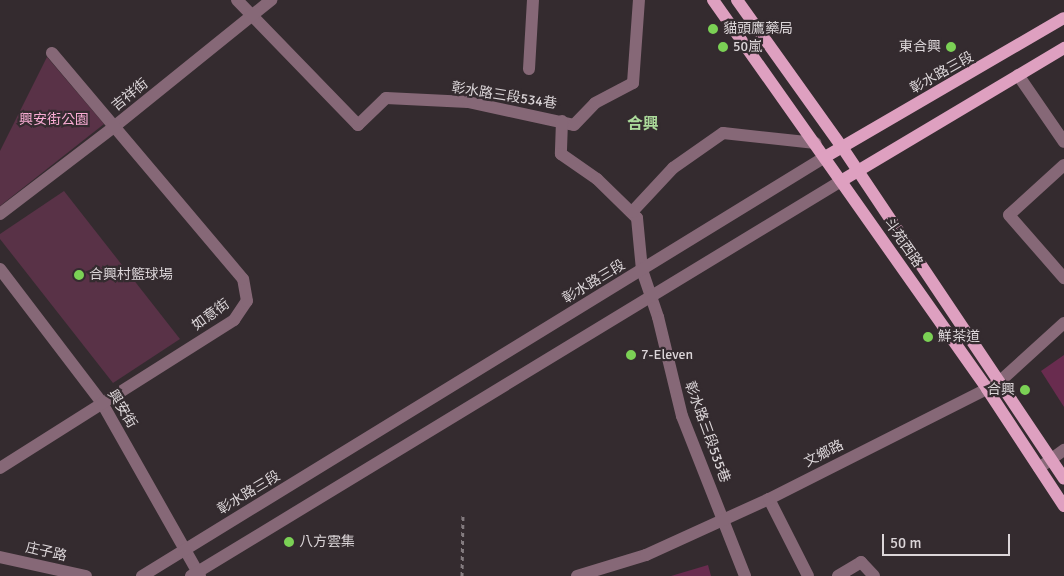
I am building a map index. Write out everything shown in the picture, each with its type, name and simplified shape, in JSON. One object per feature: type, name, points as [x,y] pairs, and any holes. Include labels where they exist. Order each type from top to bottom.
[{"type":"main road","name":"斗苑西路","points":[[713,0],[841,181],[992,386],[1064,479]]},
{"type":"main road","name":"斗苑西路","points":[[737,0],[842,147],[992,386],[1039,468],[1064,506]]},
{"type":"main road","name":"彰水路三段","points":[[825,157],[1063,20]]},
{"type":"main road","points":[[841,181],[1064,48]]},
{"type":"street","points":[[237,0],[252,16]]},
{"type":"street","name":"吉祥街","points":[[0,214],[115,126],[272,0]]},
{"type":"street","points":[[529,69],[533,0]]},
{"type":"street","points":[[562,121],[574,125],[595,103],[633,83],[639,0]]},
{"type":"street","name":"彰水路三段534巷","points":[[252,16],[358,125],[386,98],[468,102],[562,121],[562,154],[597,179],[632,212]]},
{"type":"street","name":"如意街","points":[[0,468],[234,320],[247,301],[243,279],[52,53]]},
{"type":"street","points":[[1018,75],[1064,142]]},
{"type":"street","points":[[652,298],[642,270],[637,218],[632,212],[673,168],[723,133],[815,143]]},
{"type":"street","name":"彰水路三段","points":[[142,576],[825,157]]},
{"type":"street","points":[[1064,165],[1009,215],[1064,278]]},
{"type":"street","points":[[196,575],[841,181]]},
{"type":"street","name":"興安街","points":[[0,269],[102,403],[187,549],[196,575]]},
{"type":"street","name":"彰水路三段535巷","points":[[652,298],[682,416],[704,474],[724,517],[745,576]]},
{"type":"street","name":"文鄉路","points":[[577,576],[646,555],[724,517],[769,499],[992,386],[1064,323]]},
{"type":"street","points":[[1039,468],[1064,450]]},
{"type":"street","points":[[769,499],[808,576]]},
{"type":"street","name":"庄子路","points":[[0,557],[86,576]]},
{"type":"street","points":[[838,576],[861,562],[874,576]]},
{"type":"path","points":[[462,576],[463,513]]},
{"type":"green space","name":"興安街公園","points":[[47,57],[104,124],[0,206],[0,151]]},
{"type":"green space","name":"合興村籃球場","points":[[64,191],[180,339],[113,383],[0,239],[0,234]]},
{"type":"building","points":[[1064,355],[1064,407],[1041,371]]},
{"type":"building","points":[[708,565],[711,576],[671,576]]},
{"type":"place","name":"貓頭鷹藥局","points":[[713,29]]},
{"type":"place","name":"50嵐","points":[[723,47]]},
{"type":"place","name":"東合興","points":[[951,47]]},
{"type":"place","name":"合興村籃球場","points":[[79,275]]},
{"type":"place","name":"鮮茶道","points":[[928,337]]},
{"type":"place","name":"7-Eleven","points":[[631,355]]},
{"type":"place","name":"合興","points":[[1025,390]]},
{"type":"place","name":"八方雲集","points":[[289,542]]},
{"type":"district","name":"合興","points":[[643,124]]}]
